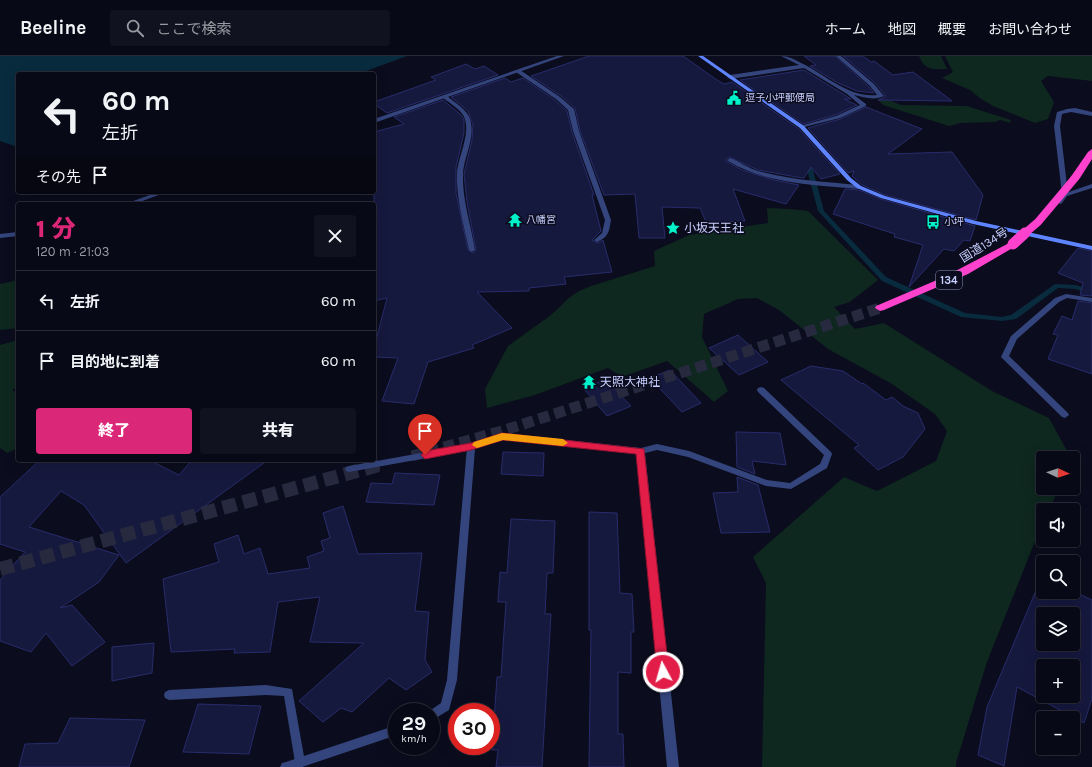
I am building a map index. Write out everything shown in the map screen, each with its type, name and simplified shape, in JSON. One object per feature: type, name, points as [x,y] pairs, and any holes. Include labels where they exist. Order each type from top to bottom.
[{"type":"highway","name":"国道134号","points":[[880,308],[959,276],[989,260],[1013,244],[1038,222],[1075,178],[1092,152]]},
{"type":"street","points":[[376,120],[562,56]]},
{"type":"street","points":[[700,56],[802,127],[849,179],[860,186],[883,197],[974,223],[1092,248]]},
{"type":"street","points":[[783,56],[805,66],[847,92],[864,105],[838,117],[802,127]]},
{"type":"street","points":[[838,56],[872,85],[881,96],[872,97],[847,92]]},
{"type":"street","points":[[730,77],[805,66]]},
{"type":"street","points":[[518,71],[558,98],[571,109],[576,131],[608,220],[605,234],[597,240]]},
{"type":"street","points":[[445,97],[460,107],[465,113],[468,121],[469,129],[461,177],[461,191],[472,250]]},
{"type":"street","points":[[1065,195],[1056,126],[1059,113],[1065,110],[1076,110],[1092,114]]},
{"type":"street","points":[[730,160],[735,164],[753,171],[779,177],[825,184],[860,186]]},
{"type":"street","points":[[1029,235],[1042,224],[1065,195],[1092,186]]},
{"type":"street","points":[[134,202],[158,194]]},
{"type":"street","points":[[0,236],[16,234]]},
{"type":"street","points":[[1065,415],[1005,357],[1014,338],[1057,300],[1066,296],[1092,300]]},
{"type":"street","points":[[349,469],[471,447],[502,436],[641,451],[658,447],[689,454],[766,483],[792,486],[824,466],[828,454],[761,390]]},
{"type":"street","points":[[440,710],[445,706],[452,680],[471,447]]},
{"type":"street","points":[[641,451],[673,767]]},
{"type":"street","points":[[168,695],[266,690],[288,692],[300,762]]},
{"type":"street","points":[[286,767],[388,733]]},
{"type":"green space","points":[[919,56],[941,56],[947,69],[933,69],[927,67],[921,61]]},
{"type":"green space","points":[[945,56],[1092,56],[1092,81],[1048,76],[1041,81],[1054,102],[1048,119],[1035,123],[993,106],[970,90],[942,78],[953,72]]},
{"type":"green space","points":[[887,99],[901,105],[967,106],[1011,120],[1010,123],[1000,120],[995,122],[961,123],[949,126],[883,105],[878,100]]},
{"type":"green space","points":[[767,208],[808,211],[878,280],[850,302],[834,307],[855,329],[884,323],[992,391],[1049,418],[1067,451],[1036,451],[1036,495],[1056,495],[1052,503],[1036,503],[1036,539],[987,662],[956,767],[762,767],[766,583],[753,557],[844,477],[877,491],[936,461],[947,431],[935,414],[892,384],[828,349],[779,310],[757,298],[738,299],[704,314],[702,337],[728,391],[714,402],[667,361],[622,377],[608,368],[535,395],[487,408],[485,389],[508,346],[551,315],[570,297],[579,291],[655,266],[654,251],[689,235],[768,223]]},
{"type":"green space","points":[[16,280],[16,328],[0,330],[0,284]]},
{"type":"green space","points":[[16,341],[16,387],[12,390],[16,392],[16,449],[7,453],[0,448],[0,345]]},
{"type":"water","points":[[0,56],[407,56],[363,72],[16,72],[16,146],[0,141]]},
{"type":"building","points":[[589,56],[683,56],[724,84],[732,82],[799,129],[840,174],[821,179],[811,167],[804,178],[796,177],[758,170],[729,157],[726,161],[742,170],[774,180],[799,185],[786,204],[733,189],[745,221],[706,222],[700,208],[662,207],[665,238],[639,238],[635,194],[604,195],[580,131],[575,108],[561,96],[531,76]]},
{"type":"building","points":[[804,56],[835,56],[874,93],[857,91],[838,83],[810,66],[816,65]]},
{"type":"building","points":[[843,56],[863,56],[871,62],[874,61],[893,75],[913,72],[952,101],[878,100],[885,97],[885,95],[875,83]]},
{"type":"building","points":[[466,64],[475,69],[484,66],[498,75],[387,113],[376,105],[376,101],[436,80],[431,77]]},
{"type":"building","points":[[804,70],[851,99],[844,99],[857,105],[835,115],[803,124],[740,80]]},
{"type":"building","points":[[505,78],[511,82],[523,78],[555,100],[567,111],[572,132],[594,195],[592,195],[601,231],[592,240],[598,243],[603,240],[612,272],[564,277],[566,284],[529,288],[529,291],[477,292],[512,328],[472,345],[474,348],[428,362],[414,404],[382,401],[398,358],[376,357],[376,340],[387,298],[376,301],[376,202],[374,202],[374,194],[376,194],[376,131],[404,124],[394,117],[443,100],[464,119],[464,133],[456,167],[456,193],[468,250],[473,253],[476,250],[467,202],[464,174],[472,140],[473,125],[468,111],[451,97]]},
{"type":"building","points":[[866,107],[922,129],[888,154],[952,152],[983,195],[976,220],[885,195],[862,185],[852,176],[854,171],[848,173],[808,128],[840,119]]},
{"type":"building","points":[[845,189],[859,190],[881,199],[975,226],[970,241],[964,240],[954,251],[944,249],[909,287],[923,245],[894,237],[895,234],[833,214]]},
{"type":"building","points":[[1078,248],[1092,251],[1092,296],[1080,295],[1083,283],[1058,273]]},
{"type":"building","points":[[1078,301],[1092,303],[1092,374],[1048,359],[1058,335],[1053,334],[1062,316],[1072,320]]},
{"type":"building","points":[[738,335],[768,362],[739,375],[709,348]]},
{"type":"building","points":[[811,366],[843,371],[862,384],[863,383],[886,400],[892,397],[903,406],[918,413],[925,429],[903,457],[878,470],[854,448],[859,445],[781,380]]},
{"type":"building","points":[[670,370],[701,403],[682,412],[650,378]]},
{"type":"building","points":[[605,379],[631,406],[607,416],[584,389]]},
{"type":"building","points":[[736,432],[780,433],[786,465],[752,461],[755,474],[737,467]]},
{"type":"building","points":[[503,452],[544,453],[543,476],[501,474]]},
{"type":"building","points":[[38,462],[153,462],[179,475],[190,462],[265,462],[126,563],[84,505],[61,491],[29,527],[119,555],[99,582],[60,608],[72,605],[105,642],[72,666],[46,633],[31,652],[0,641],[0,580],[25,552],[0,544],[0,497]]},
{"type":"building","points":[[395,473],[440,475],[434,505],[366,502],[371,483],[392,484]]},
{"type":"building","points":[[737,477],[758,485],[770,532],[721,533],[713,493],[738,492]]},
{"type":"building","points":[[343,506],[358,554],[422,553],[415,611],[429,612],[425,660],[432,672],[406,690],[389,678],[352,712],[341,708],[323,722],[299,701],[364,643],[310,642],[320,597],[278,602],[270,652],[234,653],[235,649],[171,652],[163,579],[219,562],[214,544],[238,535],[244,554],[260,548],[268,574],[310,568],[307,557],[324,551],[321,541],[330,538],[323,513]]},
{"type":"building","points":[[589,512],[617,513],[620,593],[632,594],[634,632],[631,632],[631,673],[618,672],[618,734],[623,734],[624,767],[589,767],[591,630],[589,630]]},
{"type":"building","points":[[511,519],[555,521],[553,573],[547,573],[545,614],[551,614],[542,767],[496,767],[497,755],[500,755],[500,703],[495,703],[497,677],[501,677],[506,602],[498,602],[500,572],[507,573]]},
{"type":"building","points":[[1036,590],[1036,599],[1080,599],[1080,594],[1092,600],[1092,699],[1084,723],[1080,721],[1080,711],[1062,711],[1047,703],[1080,703],[1080,659],[1036,659],[1036,697],[1017,687],[1004,766],[978,755],[987,707]]},
{"type":"building","points":[[154,643],[152,673],[112,681],[112,647]]},
{"type":"building","points":[[198,704],[261,706],[249,754],[183,752]]},
{"type":"building","points":[[70,718],[145,720],[129,767],[19,767],[25,744],[58,743]]},
{"type":"waterway","points":[[807,159],[821,211],[884,279],[964,315],[1002,319],[1013,317],[1057,286],[1076,287],[1092,292]]},
{"type":"tunnel","points":[[412,456],[502,431],[880,308]]},
{"type":"tunnel","points":[[0,569],[379,465],[375,466]]},
{"type":"slow traffic","points":[[477,445],[502,436],[563,443]]},
{"type":"place","name":"逗子小坪郵便局","points":[[734,98]]},
{"type":"place","name":"八幡宮","points":[[515,220]]},
{"type":"place","name":"小坪","points":[[933,222]]},
{"type":"place","name":"小坂天王社","points":[[673,228]]},
{"type":"place","name":"天照大神社","points":[[589,382]]},
{"type":"route","points":[[425,455],[471,447],[502,436],[641,451],[663,672]]}]
